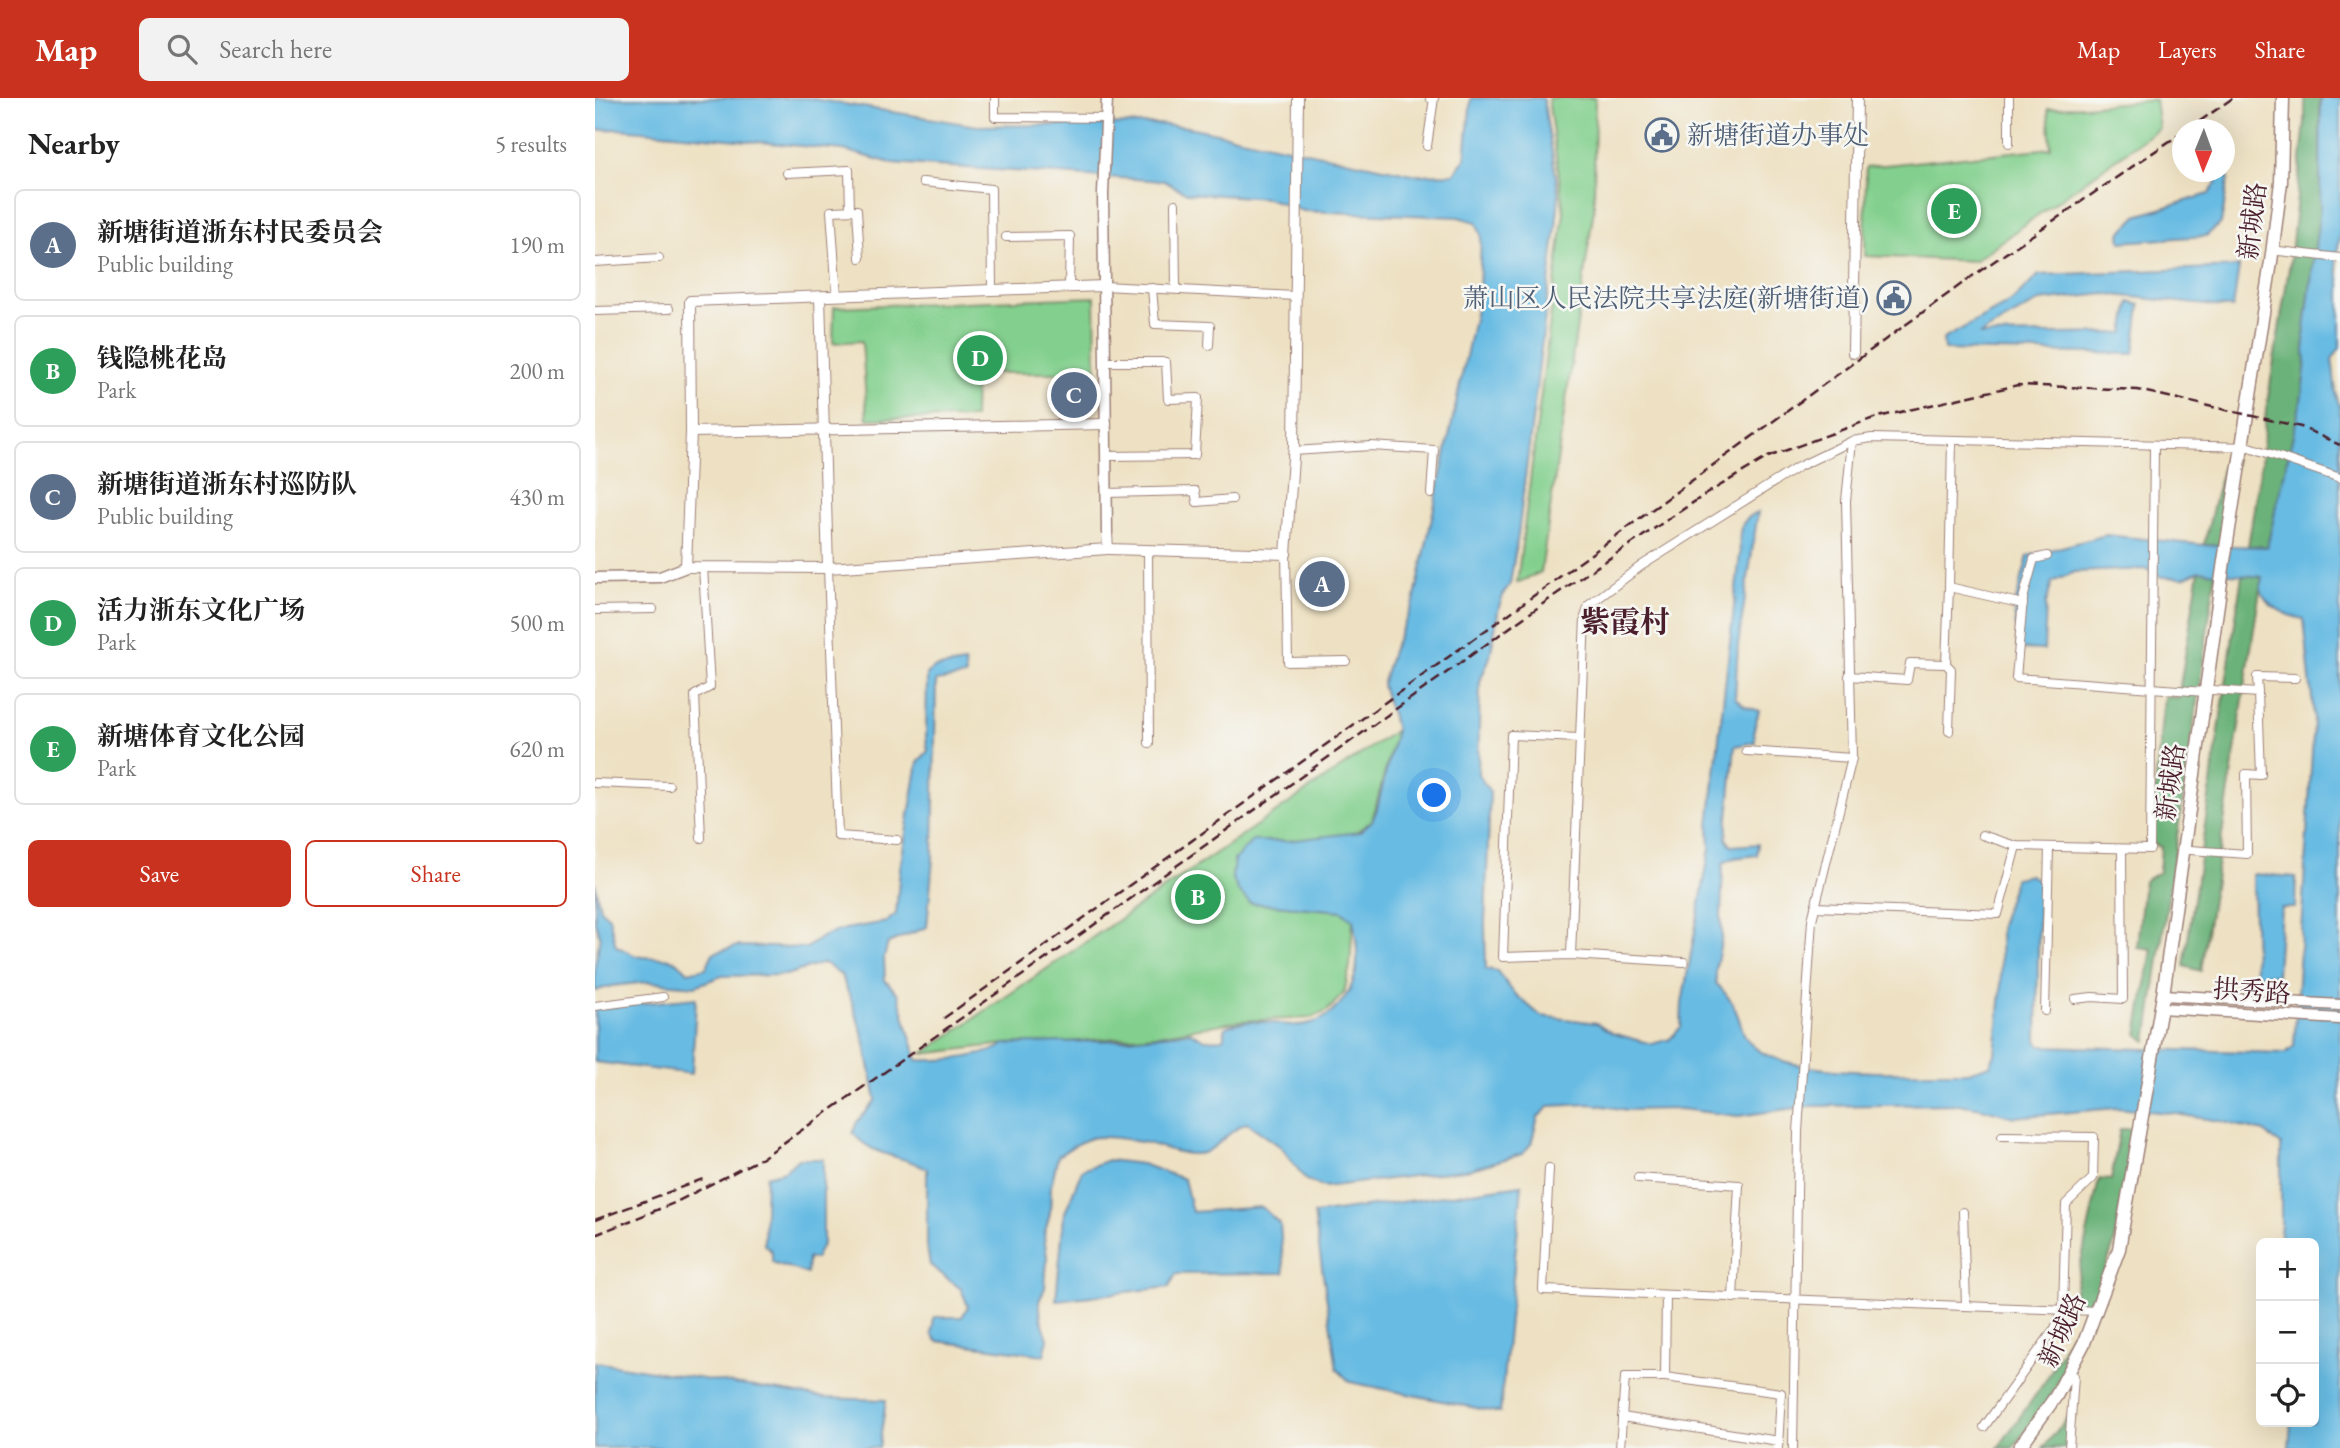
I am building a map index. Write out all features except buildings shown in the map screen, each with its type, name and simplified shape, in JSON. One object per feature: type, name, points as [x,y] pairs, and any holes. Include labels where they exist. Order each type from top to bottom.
[{"type":"main road","points":[[1107,98],[1103,194],[1107,533]]},
{"type":"main road","name":"新城路","points":[[2246,447],[2281,182],[2283,98]]},
{"type":"main road","name":"新城路","points":[[2019,1448],[2056,1396],[2084,1343],[2097,1311],[2119,1249],[2146,1115],[2159,1044],[2246,447],[2279,251],[2288,183],[2289,98]]},
{"type":"main road","points":[[595,578],[660,577],[686,567]]},
{"type":"main road","name":"新城路","points":[[2165,1001],[2190,850],[2209,691]]},
{"type":"main road","name":"拱秀路","points":[[2165,1001],[2340,1005]]},
{"type":"main road","name":"拱秀路","points":[[2165,1001],[2283,1016],[2340,1019]]},
{"type":"main road","name":"新城路","points":[[2028,1448],[2062,1400],[2091,1345],[2125,1251],[2146,1115]]},
{"type":"street","points":[[995,98],[995,117],[1106,118]]},
{"type":"street","points":[[1298,98],[1294,451],[1286,554],[1288,662],[1346,660]]},
{"type":"street","points":[[1427,146],[1434,98],[1430,98]]},
{"type":"street","points":[[1853,352],[1857,98]]},
{"type":"street","points":[[2009,98],[2009,144]]},
{"type":"street","points":[[787,173],[849,170],[851,210]]},
{"type":"street","points":[[923,182],[992,189],[992,290]]},
{"type":"street","points":[[1175,204],[1176,289]]},
{"type":"street","points":[[837,296],[831,211],[857,209],[860,258]]},
{"type":"street","points":[[1006,237],[1070,236],[1069,287]]},
{"type":"street","points":[[2279,251],[2340,258]]},
{"type":"street","points":[[595,262],[659,258]]},
{"type":"street","points":[[1286,554],[1108,549],[828,568],[686,567],[691,432],[690,301],[1104,286],[1295,296]]},
{"type":"street","points":[[1152,288],[1155,324],[1210,326],[1209,345]]},
{"type":"street","points":[[820,296],[838,836],[897,840]]},
{"type":"street","points":[[595,311],[669,309]]},
{"type":"street","points":[[1105,362],[1166,362],[1168,399],[1198,398],[1195,455],[1106,456]]},
{"type":"street","points":[[691,432],[1106,424]]},
{"type":"street","points":[[1571,955],[1585,617],[1589,605],[1641,566],[1798,467],[1852,441],[1872,438],[2246,447],[2274,454],[2340,478]]},
{"type":"street","points":[[1946,664],[1952,440]]},
{"type":"street","points":[[1793,1448],[1798,1132],[1812,920],[1852,758],[1846,501],[1852,441]]},
{"type":"street","points":[[1982,835],[2016,846],[2150,849],[2154,445]]},
{"type":"street","points":[[1294,451],[1371,446],[1434,450],[1431,494]]},
{"type":"street","points":[[1106,493],[1195,491],[1197,502],[1233,499]]},
{"type":"street","points":[[1107,533],[1108,549]]},
{"type":"street","points":[[1148,550],[1149,743]]},
{"type":"street","points":[[2047,556],[2034,559],[2023,604],[2016,678],[2151,689],[2257,693]]},
{"type":"street","points":[[701,838],[695,695],[709,687],[703,567]]},
{"type":"street","points":[[1949,587],[2023,604]]},
{"type":"street","points":[[595,610],[653,609]]},
{"type":"street","points":[[1849,676],[1907,680],[1910,663],[1946,664],[1951,669],[1949,731]]},
{"type":"street","points":[[2190,850],[2247,854],[2246,774],[2262,775],[2257,677],[2295,678]]},
{"type":"street","points":[[1579,738],[1511,735],[1503,957],[1571,955],[1683,962]]},
{"type":"street","points":[[1745,751],[1852,758]]},
{"type":"street","points":[[595,783],[669,786]]},
{"type":"street","points":[[1815,907],[1998,914],[2016,846]]},
{"type":"street","points":[[2045,1011],[2049,847]]},
{"type":"street","points":[[2075,999],[2123,999],[2122,849]]},
{"type":"street","points":[[595,1006],[663,996]]},
{"type":"street","points":[[1984,1427],[2055,1328],[2063,1310],[2066,1204],[2093,1178],[2094,1137],[2002,1136]]},
{"type":"street","points":[[1549,1168],[1542,1290],[2097,1311]]},
{"type":"street","points":[[1638,1178],[1739,1185],[1733,1298]]},
{"type":"street","points":[[1963,1212],[1966,1306]]},
{"type":"street","points":[[1665,1377],[1666,1295]]},
{"type":"street","points":[[2069,1448],[2074,1376]]},
{"type":"street","points":[[1620,1448],[1622,1417],[1625,1377],[1665,1377],[1781,1393],[1779,1444],[1622,1417]]},
{"type":"green space","points":[[1548,98],[1595,98],[1594,208],[1541,572],[1517,583],[1564,212]]},
{"type":"green space","points":[[2305,98],[2320,98],[2320,208],[2304,337],[2306,362],[2301,401],[2267,547],[2248,546],[2290,262],[2305,122]]},
{"type":"green space","points":[[2155,100],[2159,128],[1974,261],[1865,256],[1866,167],[2051,148],[2048,109]]},
{"type":"green space","points":[[1095,297],[1096,373],[975,373],[974,418],[867,419],[862,341],[833,343],[834,307]]},
{"type":"green space","points":[[2225,457],[2235,460],[2220,545],[2204,545]]},
{"type":"green space","points":[[2199,570],[2216,572],[2147,1041],[2137,1034],[2152,949],[2137,947],[2144,881],[2159,872],[2161,847],[2150,843],[2164,696],[2178,698]]},
{"type":"green space","points":[[2242,575],[2262,577],[2201,971],[2184,966]]},
{"type":"green space","points":[[1396,730],[1372,821],[1250,903],[1342,911],[1353,920],[1350,966],[1344,993],[1327,1011],[1311,1018],[1239,1021],[1158,1035],[1005,1044],[922,1054]]},
{"type":"green space","points":[[2120,1129],[2135,1129],[2114,1244],[2093,1304],[2085,1306],[2073,1299],[2099,1179],[2111,1180]]},
{"type":"green space","points":[[2074,1328],[2084,1329],[2049,1400],[2013,1448],[1998,1448],[2046,1380]]},
{"type":"green space","points":[[2071,1413],[2066,1448],[2043,1448]]},
{"type":"water","points":[[595,98],[808,98],[977,126],[1157,124],[1188,127],[1417,175],[1453,174],[1465,159],[1471,98],[1543,98],[1559,195],[1556,227],[1510,584],[1499,607],[1490,657],[1480,681],[1478,774],[1490,792],[1486,969],[1497,971],[1514,993],[1541,1016],[1597,1023],[1612,1033],[1652,1044],[1670,1039],[1681,1027],[1682,1003],[1710,848],[1709,825],[1740,554],[1740,534],[1746,520],[1758,512],[1738,645],[1735,698],[1745,706],[1759,711],[1754,729],[1755,742],[1735,746],[1726,839],[1732,846],[1758,844],[1757,855],[1734,858],[1723,863],[1722,936],[1716,983],[1733,1004],[1747,1040],[1771,1057],[1824,1069],[1968,1072],[1990,1065],[1995,1054],[2001,992],[2000,926],[2015,878],[2030,875],[2039,881],[2037,1040],[2040,1046],[2286,1053],[2294,1046],[2314,719],[2304,619],[2285,613],[2267,601],[2261,589],[2262,577],[2199,571],[2183,578],[2162,577],[2147,569],[2075,572],[2052,582],[2046,604],[2044,650],[2018,649],[2014,608],[2028,556],[2106,535],[2204,545],[2267,547],[2301,401],[2306,362],[2304,337],[2320,208],[2321,98],[2340,98],[2340,236],[2336,260],[2340,285],[2340,348],[2332,360],[2340,406],[2340,1448],[2289,1448],[2291,1427],[2319,1427],[2319,1238],[2280,1238],[2281,1145],[2264,1132],[2219,1121],[2117,1108],[2014,1117],[1958,1104],[1810,1106],[1738,1116],[1680,1109],[1627,1110],[1591,1104],[1550,1106],[1538,1117],[1531,1144],[1522,1154],[1471,1169],[1324,1187],[1306,1180],[1281,1147],[1247,1123],[1209,1151],[1198,1154],[1181,1153],[1125,1139],[1091,1138],[1058,1156],[1051,1186],[1050,1213],[1044,1236],[1047,1257],[1045,1288],[1039,1301],[1048,1339],[1044,1355],[937,1341],[932,1334],[934,1317],[962,1317],[968,1306],[961,1289],[930,1265],[927,1248],[927,1169],[869,1147],[853,1133],[857,1122],[876,1100],[864,1039],[841,975],[824,963],[786,975],[722,976],[695,986],[648,982],[595,991],[595,966],[600,937],[595,921],[595,883],[600,909],[609,917],[616,946],[637,956],[676,961],[688,972],[706,968],[713,953],[737,946],[806,948],[824,936],[845,929],[886,922],[896,914],[900,868],[918,762],[928,751],[927,674],[934,668],[965,663],[966,676],[936,681],[933,858],[927,927],[888,943],[884,958],[885,980],[898,994],[917,1060],[951,1059],[986,1053],[1005,1044],[1119,1040],[1191,1032],[1205,1040],[1223,1039],[1226,1027],[1238,1023],[1301,1025],[1315,1022],[1329,1014],[1346,996],[1355,976],[1357,943],[1353,920],[1342,911],[1250,903],[1238,891],[1232,877],[1234,860],[1252,841],[1287,841],[1359,832],[1372,821],[1377,809],[1396,730],[1382,685],[1392,651],[1414,602],[1479,295],[1481,235],[1476,222],[1458,217],[1303,211],[1267,198],[1187,193],[1164,181],[891,163],[843,150],[620,129],[595,130]]},
{"type":"water","points":[[2217,182],[2228,182],[2221,223],[2206,236],[2121,242],[2120,233],[2137,216],[2209,194]]},
{"type":"water","points":[[2239,267],[2233,308],[2105,294],[2040,301],[1979,335],[2124,333],[2130,302],[2140,305],[2134,354],[1944,350],[1943,339],[2011,302],[2039,275]]},
{"type":"water","points":[[2253,874],[2296,877],[2295,908],[2281,908],[2277,975],[2255,974]]},
{"type":"water","points":[[696,998],[692,1074],[595,1062],[595,1008]]},
{"type":"water","points":[[798,1159],[823,1159],[823,1243],[815,1259],[808,1258],[807,1274],[772,1262],[772,1252],[764,1244],[766,1176],[785,1171]]},
{"type":"water","points":[[1108,1160],[1142,1164],[1184,1179],[1192,1212],[1262,1207],[1280,1224],[1284,1273],[1176,1274],[1169,1287],[1056,1300],[1064,1215],[1082,1170]]},
{"type":"water","points":[[1522,1185],[1500,1413],[1350,1382],[1337,1369],[1314,1214]]},
{"type":"water","points":[[595,1362],[824,1398],[886,1400],[879,1448],[595,1448]]},
{"type":"railway","points":[[2203,119],[2233,98]]},
{"type":"railway","points":[[944,1018],[1521,605],[1974,275],[2172,140]]},
{"type":"railway","points":[[595,1235],[674,1203],[762,1158],[1077,937],[1565,588],[1706,494],[1768,457],[1874,418],[2018,385],[2138,390],[2301,427],[2340,445]]},
{"type":"railway","points":[[595,1220],[703,1179]]},
{"type":"place","name":"新塘街道办事处","points":[[1662,135]]},
{"type":"place","name":"新塘体育文化公园","points":[[1954,211]]},
{"type":"place","name":"萧山区人民法院共享法庭(新塘街道)","points":[[1894,298]]},
{"type":"place","name":"活力浙东文化广场","points":[[980,358]]},
{"type":"place","name":"新塘街道浙东村巡防队","points":[[1074,395]]},
{"type":"place","name":"新塘街道浙东村民委员会","points":[[1322,584]]},
{"type":"place","name":"钱隐桃花岛","points":[[1198,897]]},
{"type":"district","name":"紫霞村","points":[[1625,622]]}]
